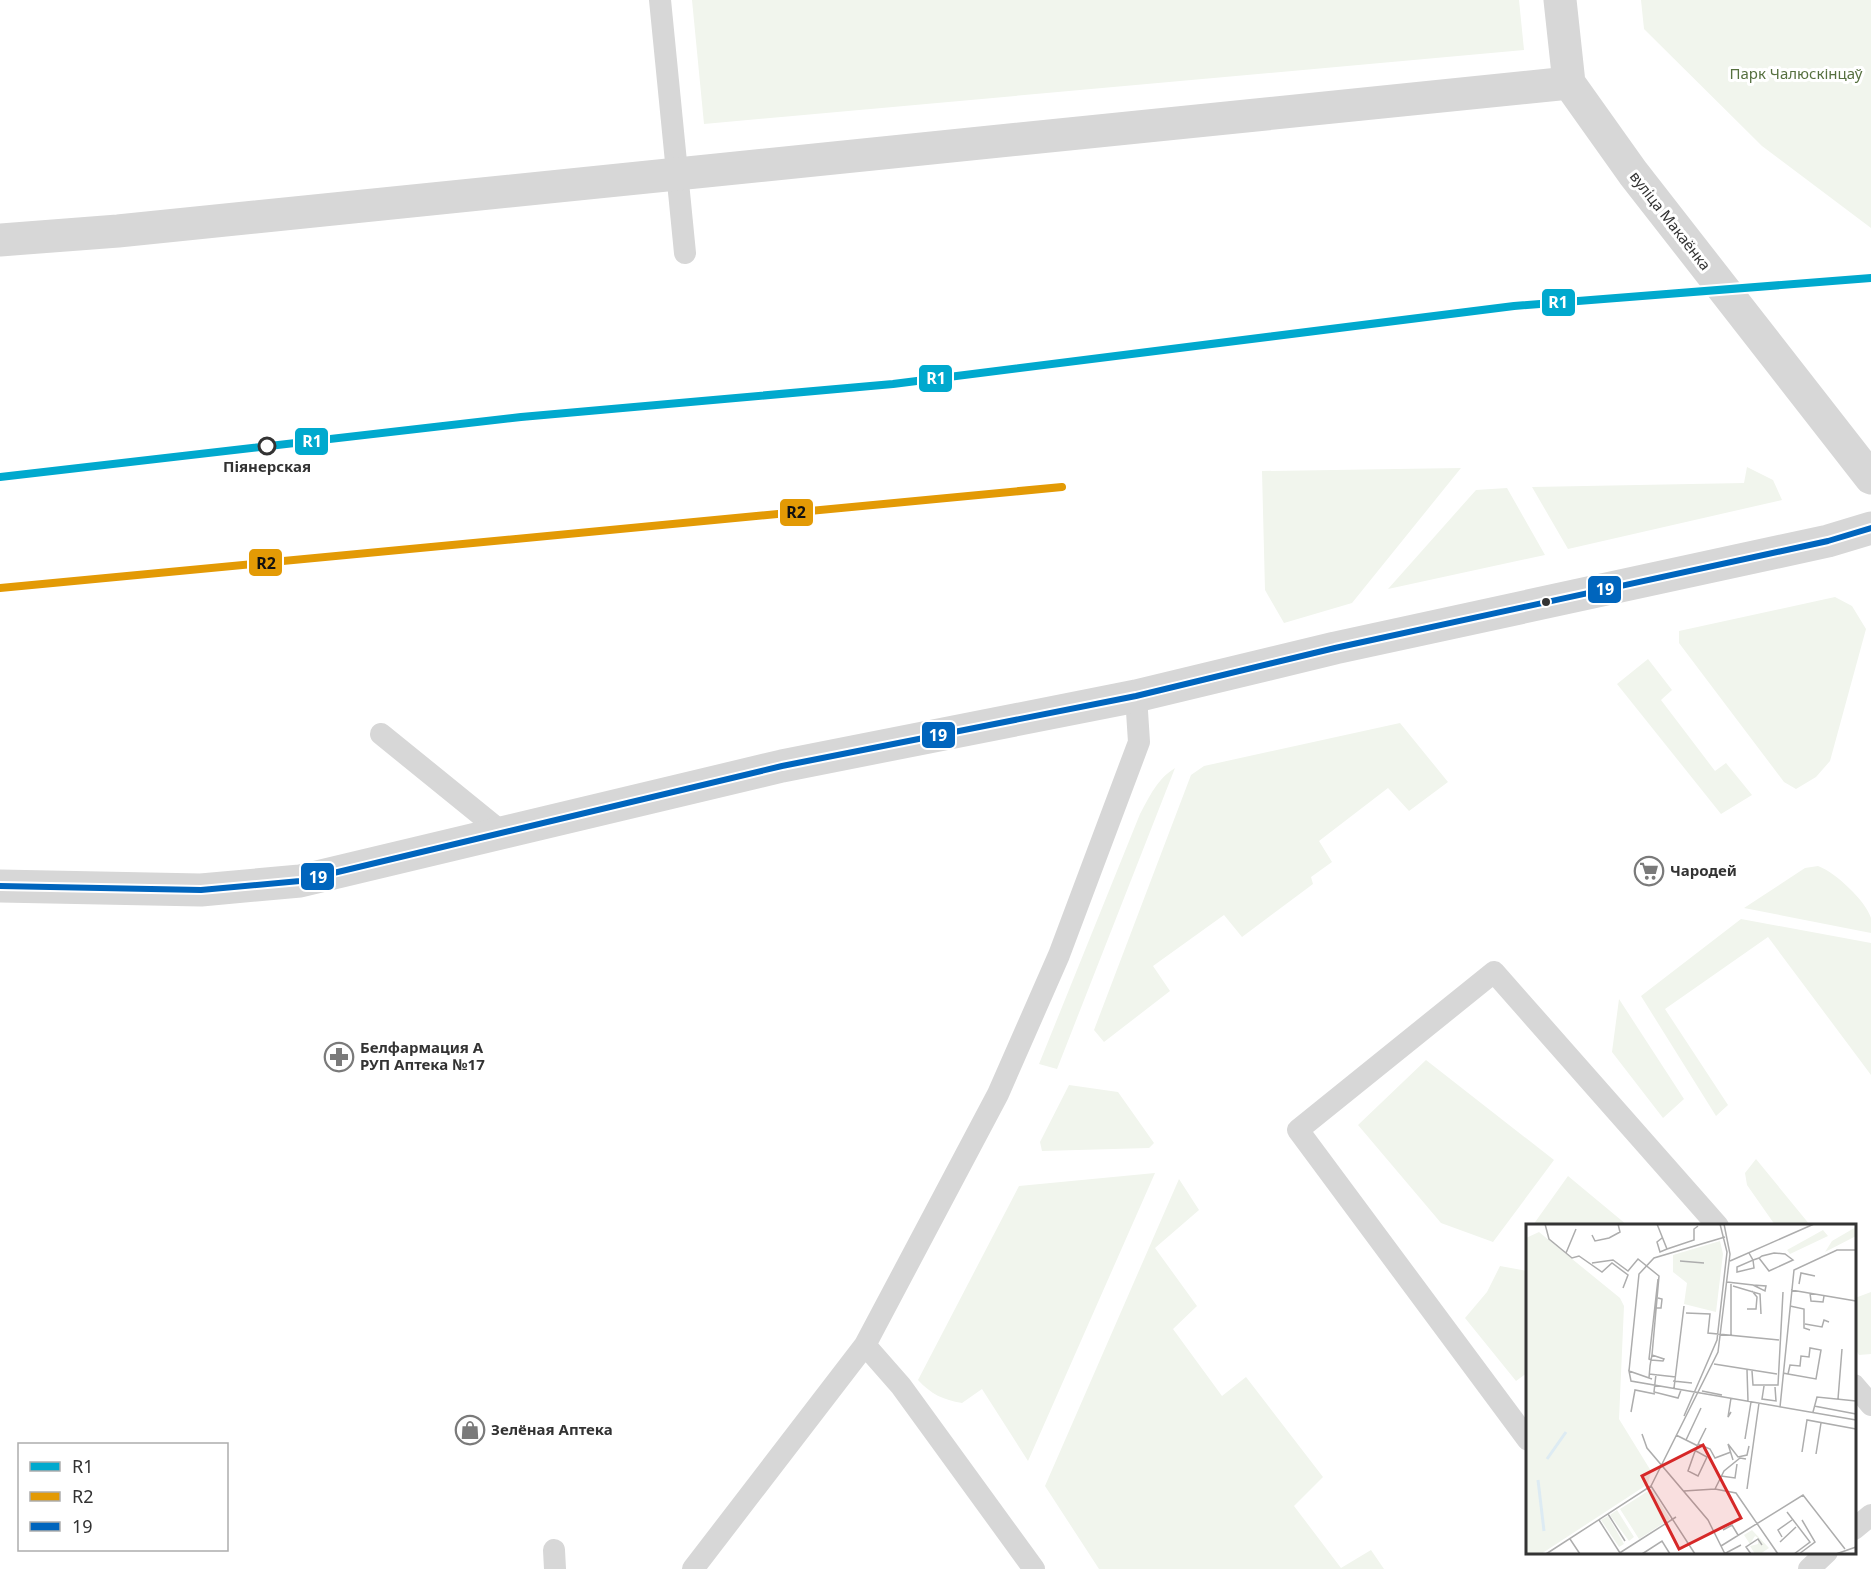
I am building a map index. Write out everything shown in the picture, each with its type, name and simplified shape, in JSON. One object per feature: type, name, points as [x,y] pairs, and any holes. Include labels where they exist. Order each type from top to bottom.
[{"type":"street","name":"вуліца Макаёнка","points":[[1560,0],[1569,83],[1633,173],[1871,478]]},
{"type":"street","points":[[0,240],[118,231],[1569,83]]},
{"type":"street","points":[[0,886],[201,890],[300,881],[782,766],[1136,696],[1335,648],[1827,541],[1871,528]]},
{"type":"lane","points":[[660,0],[685,253]]},
{"type":"lane","points":[[693,1569],[865,1345],[998,1094],[1059,955],[1139,742],[1136,696]]},
{"type":"lane","points":[[381,734],[503,833]]},
{"type":"lane","points":[[1526,1439],[1298,1130],[1494,972],[1716,1224]]},
{"type":"lane","points":[[865,1345],[901,1386],[1034,1569]]},
{"type":"lane","points":[[1856,1387],[1871,1405]]},
{"type":"lane","points":[[1856,1527],[1871,1515]]},
{"type":"lane","points":[[1809,1569],[1825,1554]]},
{"type":"green space","points":[[692,0],[1519,0],[1524,50],[704,124]]},
{"type":"green space","name":"Парк Чалюскінцаў","points":[[1641,0],[1871,0],[1871,228],[1762,146],[1644,29]]},
{"type":"green space","points":[[1747,467],[1773,480],[1782,500],[1568,549],[1532,487],[1744,483]]},
{"type":"green space","points":[[1461,468],[1352,603],[1284,623],[1265,590],[1262,471]]},
{"type":"green space","points":[[1507,488],[1545,555],[1388,589],[1476,490]]},
{"type":"green space","points":[[1835,597],[1852,606],[1866,629],[1830,761],[1816,777],[1796,789],[1784,782],[1679,643],[1679,631]]},
{"type":"green space","points":[[1648,659],[1672,690],[1661,700],[1715,771],[1726,763],[1752,795],[1721,814],[1617,684]]},
{"type":"green space","points":[[1400,723],[1448,782],[1409,811],[1388,788],[1319,841],[1332,862],[1311,877],[1313,884],[1242,937],[1224,915],[1153,966],[1170,991],[1104,1042],[1094,1030],[1191,775],[1204,766]]},
{"type":"green space","points":[[1175,768],[1057,1069],[1039,1064],[1140,814],[1159,783]]},
{"type":"green space","points":[[1818,866],[1841,881],[1857,896],[1871,918],[1871,933],[1744,908],[1805,868]]},
{"type":"green space","points":[[1741,919],[1871,943],[1871,1075],[1768,937],[1665,1009],[1728,1105],[1716,1116],[1641,996]]},
{"type":"green space","points":[[1619,999],[1684,1099],[1663,1118],[1612,1052]]},
{"type":"green space","points":[[1426,1060],[1554,1160],[1493,1242],[1441,1223],[1358,1125]]},
{"type":"green space","points":[[1069,1085],[1118,1092],[1154,1143],[1149,1148],[1042,1151],[1040,1142]]},
{"type":"green space","points":[[1756,1159],[1809,1224],[1774,1224],[1747,1185],[1745,1173]]},
{"type":"green space","points":[[1155,1173],[1028,1461],[982,1389],[962,1403],[938,1396],[918,1380],[1019,1186]]},
{"type":"green space","points":[[1568,1176],[1626,1224],[1534,1224]]},
{"type":"green space","points":[[1179,1179],[1199,1210],[1155,1248],[1197,1306],[1173,1329],[1222,1396],[1246,1377],[1323,1477],[1294,1506],[1341,1568],[1371,1550],[1384,1569],[1099,1569],[1045,1486]]},
{"type":"green space","points":[[1500,1266],[1526,1271],[1526,1374],[1516,1381],[1465,1318],[1487,1292]]},
{"type":"green space","points":[[1871,1292],[1871,1354],[1859,1355],[1856,1350],[1856,1298]]},
{"type":"railway","points":[[0,588],[406,549]]},
{"type":"transit line","name":"R1","points":[[0,477],[521,417],[893,384],[1514,306],[1871,278]]},
{"type":"transit line","name":"R2","points":[[0,588],[1062,487]]},
{"type":"transit line","name":"19","points":[[0,886],[201,890],[300,881],[782,766],[1136,696],[1335,648],[1828,541],[1871,528]]},
{"type":"place","name":"Піянерская","points":[[267,446]]},
{"type":"place","name":"Чародей","points":[[1649,871]]},
{"type":"place","name":"Белфармация А РУП Аптека №17","points":[[339,1057]]},
{"type":"place","name":"Зелёная Аптека","points":[[470,1430]]}]
